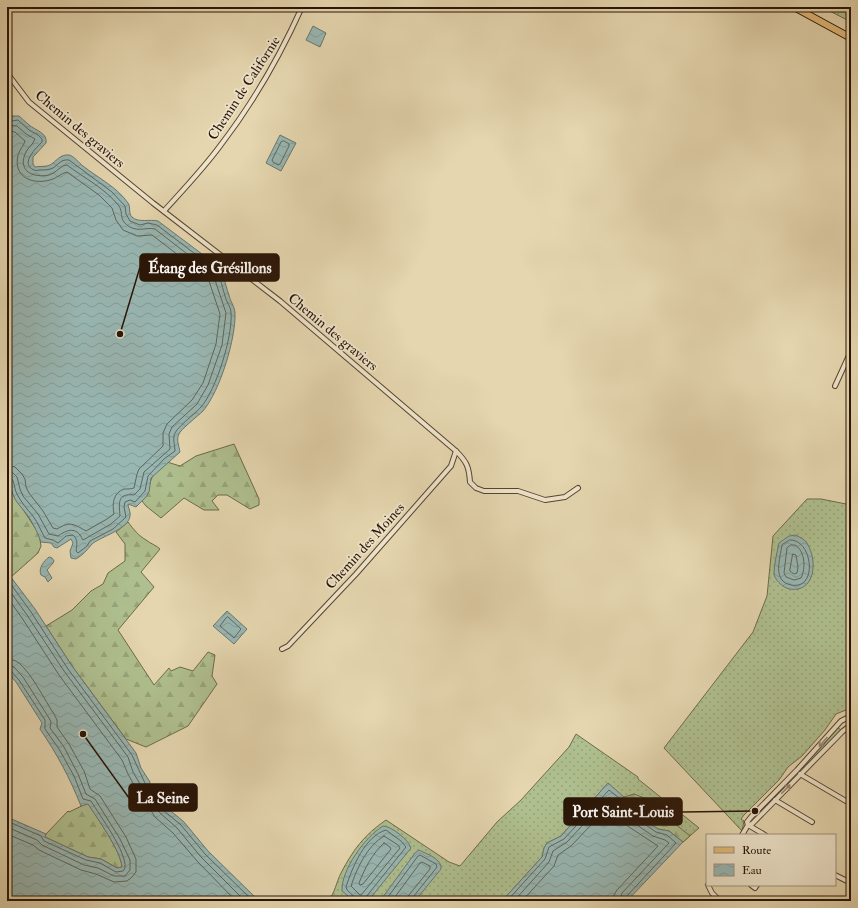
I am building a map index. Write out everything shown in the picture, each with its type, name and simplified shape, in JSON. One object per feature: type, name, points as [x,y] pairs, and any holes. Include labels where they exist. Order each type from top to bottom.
[{"type":"main road","points":[[794,7],[851,38]]},
{"type":"street","name":"Chemin de Californie","points":[[164,211],[219,148],[239,120],[262,85],[289,38],[302,7]]},
{"type":"street","name":"Chemin des graviers","points":[[7,73],[29,102],[164,211],[280,301],[456,451],[469,467],[470,482],[476,488],[484,491],[518,491],[545,500],[565,497],[578,488]]},
{"type":"street","points":[[835,386],[851,351]]},
{"type":"street","name":"Chemin des Moines","points":[[282,649],[288,646],[356,574],[451,466],[456,451]]},
{"type":"street","points":[[743,834],[748,825],[747,822],[751,817],[797,770],[841,721],[851,716]]},
{"type":"street","points":[[748,825],[752,824],[849,726],[851,732]]},
{"type":"street","points":[[800,774],[851,804]]},
{"type":"street","points":[[775,800],[812,822]]},
{"type":"street","points":[[748,825],[763,834]]},
{"type":"street","points":[[836,875],[851,883]]},
{"type":"street","points":[[708,887],[720,901]]},
{"type":"green space","points":[[822,7],[851,7],[851,22]]},
{"type":"green space","points":[[234,444],[259,499],[259,505],[250,509],[227,495],[218,495],[212,501],[219,510],[204,510],[184,498],[161,518],[142,501],[154,475],[167,462],[180,466],[196,456]]},
{"type":"green space","points":[[7,479],[10,482],[11,491],[39,534],[41,546],[38,553],[11,577],[7,572]]},
{"type":"green space","points":[[807,499],[821,499],[851,505],[851,708],[836,714],[825,730],[802,756],[788,767],[779,780],[744,815],[741,819],[744,821],[742,831],[664,748],[753,632],[767,596],[773,536]]},
{"type":"green space","points":[[128,522],[141,536],[160,549],[141,572],[154,587],[118,630],[154,685],[169,668],[171,671],[180,667],[193,671],[208,652],[215,655],[212,676],[217,684],[188,726],[146,747],[126,739],[72,666],[46,626],[72,610],[91,591],[103,584],[108,573],[125,561],[125,544],[116,532]]},
{"type":"green space","points":[[837,727],[841,730],[804,768],[802,766]]},
{"type":"green space","points":[[576,734],[638,777],[638,779],[699,828],[683,842],[669,831],[658,829],[608,783],[561,836],[547,843],[542,857],[502,901],[328,901],[334,891],[341,873],[355,850],[371,831],[386,820],[449,862],[460,866],[497,822],[521,800],[569,747]]},
{"type":"green space","points":[[634,794],[647,799],[669,813],[674,823],[690,836],[683,842],[669,831],[658,829],[626,807],[624,797]]},
{"type":"green space","points":[[88,803],[118,852],[122,867],[117,868],[101,859],[88,857],[45,837],[46,834],[68,811],[69,812]]},
{"type":"water","points":[[313,26],[326,33],[320,47],[306,40]]},
{"type":"water","points":[[7,113],[10,116],[19,116],[45,137],[46,143],[33,157],[33,164],[35,167],[48,166],[66,155],[75,158],[83,166],[124,197],[129,205],[130,214],[132,217],[137,220],[158,221],[214,263],[222,274],[235,311],[233,336],[221,378],[203,411],[180,432],[178,440],[180,452],[151,478],[149,492],[136,507],[128,504],[130,516],[125,525],[96,541],[76,559],[71,558],[70,551],[73,543],[71,539],[57,548],[51,543],[41,542],[30,519],[15,499],[7,479]]},
{"type":"water","points":[[280,135],[296,143],[281,171],[266,163]]},
{"type":"water","points":[[796,535],[805,540],[811,551],[813,571],[804,587],[798,589],[788,589],[776,579],[774,570],[779,543],[789,536]]},
{"type":"water","points":[[49,557],[54,561],[47,570],[52,578],[48,582],[45,577],[41,575],[40,570],[43,563]]},
{"type":"water","points":[[7,572],[35,609],[72,666],[136,753],[141,768],[150,782],[149,789],[153,794],[160,795],[166,807],[184,822],[208,851],[259,901],[7,901],[7,817],[46,834],[45,837],[88,857],[101,859],[117,868],[122,867],[118,852],[88,804],[81,806],[63,766],[40,729],[42,723],[16,682],[7,672]]},
{"type":"water","points":[[227,611],[247,629],[234,644],[213,626]]},
{"type":"water","points":[[608,783],[624,797],[626,807],[658,829],[669,831],[683,842],[627,901],[502,901],[542,857],[547,843],[561,836]]},
{"type":"water","points":[[383,826],[390,828],[399,834],[407,841],[411,848],[368,901],[354,901],[342,891],[345,874],[355,855],[362,846],[376,831]]},
{"type":"water","points":[[419,850],[437,860],[441,865],[441,869],[415,901],[380,901],[415,853]]},
{"type":"place","name":"Étang des Grésillons","points":[[120,334]]},
{"type":"place","name":"La Seine","points":[[83,734]]},
{"type":"place","name":"Port Saint-Louis","points":[[755,811]]}]
